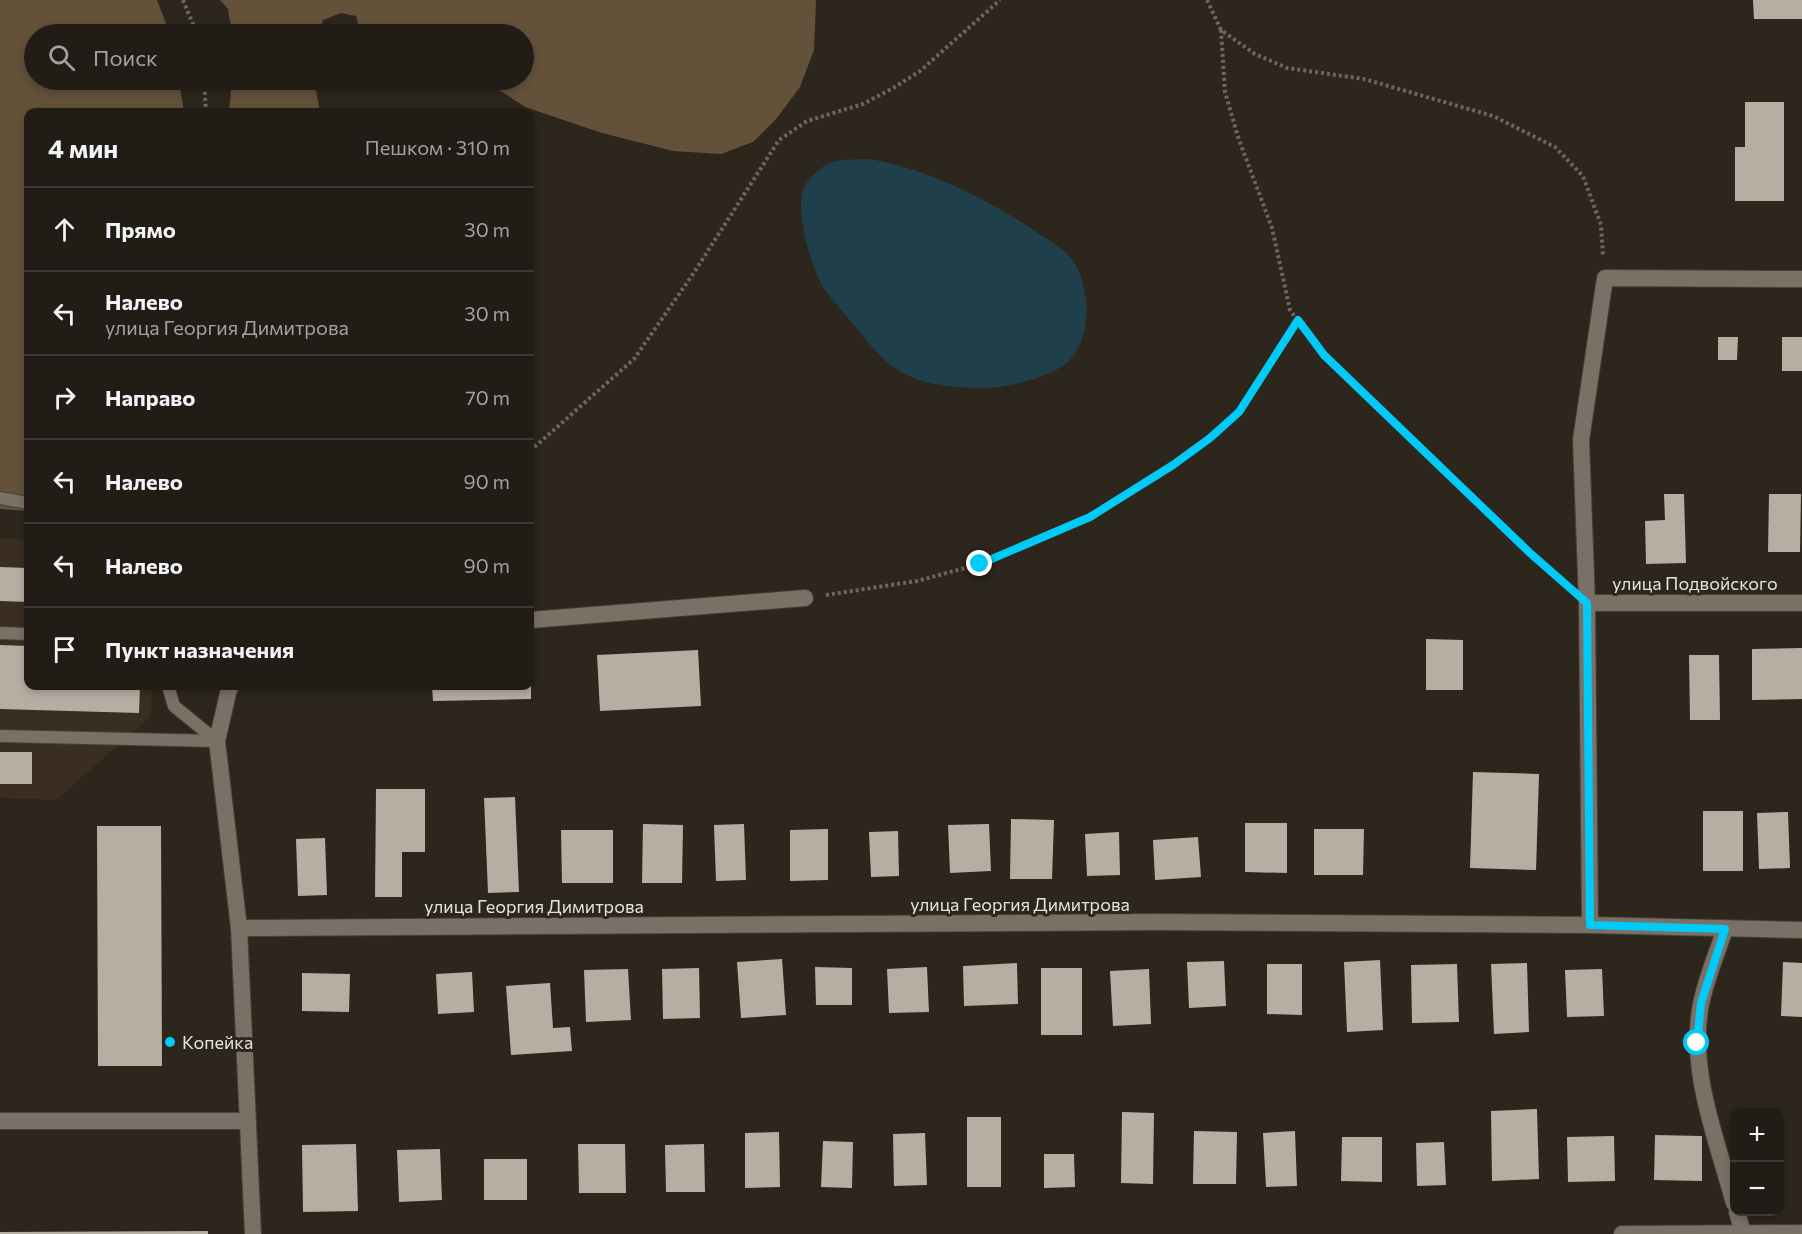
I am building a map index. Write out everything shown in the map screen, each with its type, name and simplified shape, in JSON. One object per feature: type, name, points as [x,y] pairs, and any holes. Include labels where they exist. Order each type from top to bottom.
[{"type":"street","points":[[1590,925],[1587,603],[1581,440],[1605,278],[1802,279]]},
{"type":"street","points":[[534,620],[805,598]]},
{"type":"street","name":"улица Подвойского","points":[[1587,603],[1802,603]]},
{"type":"street","points":[[229,690],[217,741],[239,928],[253,1234]]},
{"type":"street","name":"улица Георгия Димитрова","points":[[239,928],[1154,922],[1590,925],[1802,930]]},
{"type":"street","points":[[1725,929],[1701,1003],[1697,1043],[1701,1080],[1730,1188]]},
{"type":"street","points":[[0,1121],[247,1121]]},
{"type":"street","points":[[1738,1216],[1743,1233]]},
{"type":"street","points":[[1622,1234],[1802,1233]]},
{"type":"lane","points":[[0,498],[24,502]]},
{"type":"lane","points":[[0,633],[24,634]]},
{"type":"lane","points":[[169,690],[174,706],[217,741]]},
{"type":"lane","points":[[0,736],[217,741]]},
{"type":"path","points":[[183,0],[193,24]]},
{"type":"path","points":[[534,447],[634,359],[779,140],[807,121],[863,104],[896,87],[920,71],[1000,0]]},
{"type":"path","points":[[1207,0],[1221,30],[1226,92],[1238,138],[1272,228],[1290,310],[1324,355],[1530,553],[1587,603]]},
{"type":"path","points":[[1221,30],[1255,54],[1287,68],[1364,79],[1493,116],[1555,147],[1584,176],[1601,225],[1605,278]]},
{"type":"path","points":[[205,90],[206,108]]},
{"type":"path","points":[[805,598],[917,581],[969,567],[1090,517],[1173,465],[1210,438],[1239,412],[1298,320]]},
{"type":"shaded area","points":[[0,0],[157,0],[166,24],[24,24],[24,90],[181,90],[183,108],[24,108],[24,511],[0,509]]},
{"type":"shaded area","points":[[220,0],[816,0],[814,50],[800,87],[777,118],[753,142],[721,154],[673,151],[602,133],[534,110],[534,108],[525,107],[499,90],[534,90],[534,24],[358,24],[356,16],[341,13],[323,20],[322,24],[230,24],[228,9]]},
{"type":"shaded area","points":[[231,90],[316,90],[319,108],[229,108]]},
{"type":"shaded area","points":[[0,538],[24,540],[24,690],[152,690],[151,716],[56,800],[0,798]]},
{"type":"water","points":[[868,159],[913,170],[958,188],[1002,210],[1064,251],[1077,267],[1086,299],[1085,328],[1074,355],[1058,369],[1034,379],[987,388],[939,385],[916,379],[895,368],[882,357],[825,290],[810,256],[801,213],[803,190],[817,172],[837,161]]},
{"type":"building","points":[[1753,0],[1802,0],[1802,19],[1754,19]]},
{"type":"building","points":[[1745,102],[1784,102],[1784,201],[1735,201],[1735,147],[1745,147]]},
{"type":"building","points":[[1718,337],[1738,337],[1737,360],[1718,360]]},
{"type":"building","points":[[1782,337],[1802,337],[1802,371],[1782,371]]},
{"type":"building","points":[[1664,494],[1684,494],[1686,563],[1646,564],[1645,521],[1665,520]]},
{"type":"building","points":[[1769,494],[1801,494],[1800,552],[1768,552]]},
{"type":"building","points":[[0,567],[24,568],[24,602],[0,601]]},
{"type":"building","points":[[1426,639],[1463,640],[1463,690],[1426,690]]},
{"type":"building","points":[[0,645],[24,646],[24,690],[140,690],[139,713],[0,709]]},
{"type":"building","points":[[1802,648],[1802,699],[1752,700],[1752,649]]},
{"type":"building","points":[[698,650],[701,706],[600,711],[597,655]]},
{"type":"building","points":[[1689,655],[1719,655],[1720,720],[1690,720]]},
{"type":"building","points":[[432,690],[531,690],[531,699],[433,701]]},
{"type":"building","points":[[0,752],[32,752],[32,784],[0,784]]},
{"type":"building","points":[[1473,772],[1539,774],[1536,870],[1470,868]]},
{"type":"building","points":[[376,789],[425,789],[425,852],[402,852],[402,897],[375,897]]},
{"type":"building","points":[[515,797],[519,892],[488,893],[484,798]]},
{"type":"building","points":[[1703,811],[1743,811],[1743,871],[1703,871]]},
{"type":"building","points":[[1788,812],[1790,868],[1759,869],[1757,813]]},
{"type":"building","points":[[1011,819],[1054,820],[1052,879],[1010,879]]},
{"type":"building","points":[[1245,823],[1287,823],[1287,873],[1245,872]]},
{"type":"building","points":[[643,824],[683,825],[682,883],[642,883]]},
{"type":"building","points":[[744,824],[746,880],[716,881],[714,825]]},
{"type":"building","points":[[989,824],[991,871],[950,873],[948,825]]},
{"type":"building","points":[[97,826],[161,826],[162,1066],[98,1066]]},
{"type":"building","points":[[828,829],[828,880],[790,881],[790,830]]},
{"type":"building","points":[[1314,829],[1364,829],[1363,875],[1314,875]]},
{"type":"building","points":[[561,830],[613,830],[613,883],[562,883]]},
{"type":"building","points":[[898,831],[899,876],[871,877],[869,832]]},
{"type":"building","points":[[1119,832],[1120,875],[1087,876],[1085,834]]},
{"type":"building","points":[[1198,837],[1201,877],[1155,880],[1153,840]]},
{"type":"building","points":[[325,838],[327,895],[298,896],[296,839]]},
{"type":"building","points":[[782,959],[786,1015],[741,1018],[737,962]]},
{"type":"building","points":[[1380,960],[1383,1030],[1347,1032],[1344,962]]},
{"type":"building","points":[[1224,961],[1226,1006],[1189,1008],[1187,962]]},
{"type":"building","points":[[1783,962],[1802,963],[1802,1017],[1781,1016]]},
{"type":"building","points":[[1017,963],[1018,1004],[964,1006],[963,966]]},
{"type":"building","points":[[1527,963],[1529,1032],[1494,1034],[1491,964]]},
{"type":"building","points":[[1267,964],[1302,964],[1302,1015],[1267,1014]]},
{"type":"building","points":[[1457,964],[1459,1022],[1412,1023],[1411,965]]},
{"type":"building","points":[[815,967],[852,968],[852,1005],[816,1005]]},
{"type":"building","points":[[927,967],[929,1012],[889,1013],[887,969]]},
{"type":"building","points":[[699,968],[700,1018],[663,1019],[662,969]]},
{"type":"building","points":[[1041,968],[1082,968],[1082,1035],[1041,1035]]},
{"type":"building","points":[[628,969],[631,1020],[586,1022],[584,970]]},
{"type":"building","points":[[1149,969],[1151,1024],[1113,1026],[1110,971]]},
{"type":"building","points":[[1602,969],[1604,1016],[1567,1017],[1565,970]]},
{"type":"building","points":[[472,972],[474,1012],[438,1014],[436,974]]},
{"type":"building","points":[[302,973],[350,974],[349,1012],[302,1011]]},
{"type":"building","points":[[550,983],[553,1028],[570,1027],[572,1051],[511,1055],[506,986]]},
{"type":"building","points":[[1537,1109],[1539,1179],[1492,1181],[1491,1111]]},
{"type":"building","points":[[1122,1112],[1154,1113],[1153,1184],[1121,1183]]},
{"type":"building","points":[[967,1117],[1001,1117],[1001,1187],[967,1187]]},
{"type":"building","points":[[1194,1131],[1237,1132],[1236,1184],[1193,1184]]},
{"type":"building","points":[[1295,1131],[1297,1186],[1266,1187],[1263,1133]]},
{"type":"building","points":[[779,1132],[780,1187],[745,1188],[745,1133]]},
{"type":"building","points":[[925,1133],[927,1185],[894,1186],[893,1134]]},
{"type":"building","points":[[1655,1135],[1702,1136],[1702,1181],[1654,1180]]},
{"type":"building","points":[[1614,1136],[1615,1181],[1568,1182],[1567,1137]]},
{"type":"building","points":[[1342,1137],[1382,1137],[1382,1182],[1341,1181]]},
{"type":"building","points":[[823,1141],[853,1142],[852,1188],[821,1187]]},
{"type":"building","points":[[1444,1142],[1446,1185],[1417,1186],[1416,1143]]},
{"type":"building","points":[[356,1144],[358,1211],[303,1212],[302,1145]]},
{"type":"building","points":[[578,1144],[625,1144],[626,1193],[579,1193]]},
{"type":"building","points":[[704,1144],[705,1192],[666,1192],[665,1145]]},
{"type":"building","points":[[440,1149],[442,1200],[399,1202],[397,1150]]},
{"type":"building","points":[[1044,1154],[1074,1154],[1075,1187],[1044,1188]]},
{"type":"building","points":[[484,1159],[527,1159],[527,1200],[484,1200]]},
{"type":"building","points":[[208,1231],[208,1234],[0,1234],[0,1232]]},
{"type":"place","name":"Копейка","points":[[170,1042]]},
{"type":"route","points":[[980,564],[1090,517],[1173,465],[1210,438],[1239,412],[1298,320],[1324,355],[1530,553],[1587,603],[1590,925],[1725,929],[1701,1003],[1697,1043]]}]
